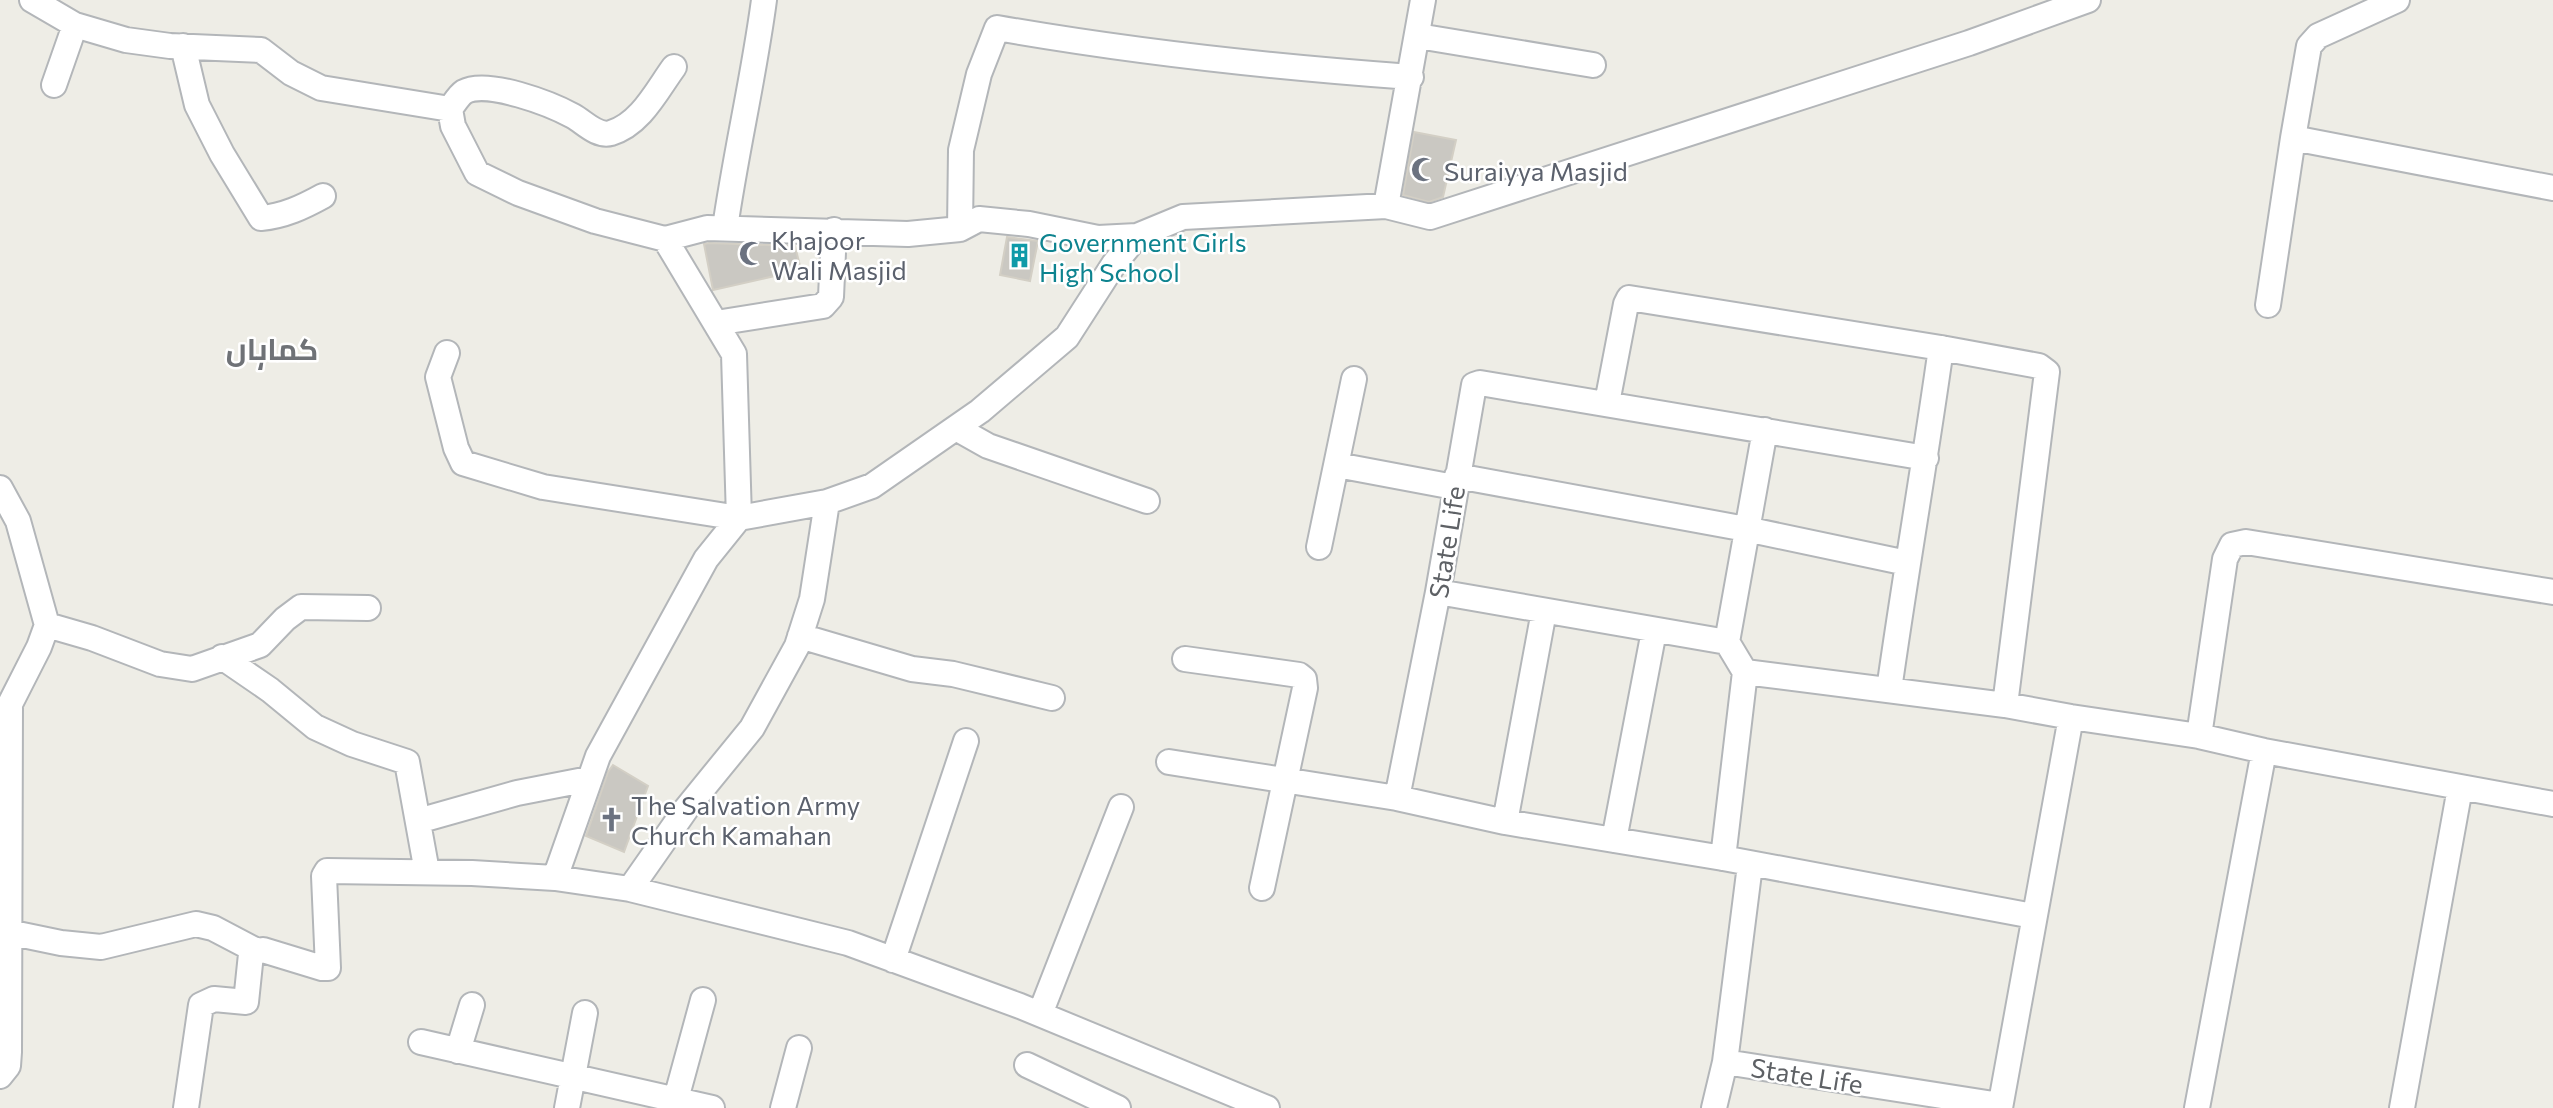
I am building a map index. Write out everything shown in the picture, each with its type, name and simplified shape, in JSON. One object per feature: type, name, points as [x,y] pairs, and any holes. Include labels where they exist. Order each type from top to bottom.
[{"type":"street","points":[[32,0],[75,24],[125,40],[183,47],[261,50],[291,73],[321,88],[450,109]]},
{"type":"street","points":[[726,228],[736,155],[764,0]]},
{"type":"street","points":[[1387,206],[1419,36],[1423,0]]},
{"type":"street","points":[[674,67],[635,120],[609,134],[595,131],[575,117],[545,103],[479,88],[463,93],[450,109],[453,126],[477,173],[518,193],[595,221],[665,239],[707,228],[908,234],[960,229],[979,219],[1029,224],[1098,238],[1137,236],[1183,217],[1387,206],[1430,217],[1969,43],[2088,0]]},
{"type":"street","points":[[2268,305],[2309,46],[2318,36],[2397,0]]},
{"type":"street","points":[[54,85],[75,24]]},
{"type":"street","points":[[960,229],[961,150],[979,74],[997,29],[1290,68],[1411,77]]},
{"type":"street","points":[[1419,36],[1592,65]]},
{"type":"street","points":[[183,47],[197,104],[222,154],[261,218],[279,216],[304,207],[323,196]]},
{"type":"street","points":[[2293,138],[2553,188]]},
{"type":"street","points":[[716,323],[823,306],[831,297],[834,230]]},
{"type":"street","points":[[447,354],[438,377],[456,448],[463,463],[543,486],[739,518],[827,502],[872,486],[980,411],[1067,337],[1114,264],[1137,236]]},
{"type":"street","points":[[555,878],[598,756],[706,559],[739,518],[734,354],[665,239]]},
{"type":"street","points":[[1606,403],[1629,298],[1941,348],[2039,366],[2048,372],[2005,705]]},
{"type":"street","points":[[1889,690],[1941,348]]},
{"type":"street","points":[[1319,547],[1354,379]]},
{"type":"street","name":"State Life","points":[[1397,798],[1438,592],[1474,385],[1480,383],[1606,403],[1926,458]]},
{"type":"street","points":[[956,428],[988,446],[1147,501]]},
{"type":"street","points":[[1723,858],[1745,671],[1727,642],[1765,429]]},
{"type":"street","points":[[1337,465],[1746,528],[1907,563]]},
{"type":"street","points":[[0,488],[18,521],[47,625],[39,647],[9,687],[8,932],[4,967],[3,1069]]},
{"type":"street","points":[[630,889],[685,809],[752,728],[797,646],[812,599],[827,502]]},
{"type":"street","points":[[2199,736],[2225,559],[2232,545],[2246,542],[2553,592]]},
{"type":"street","points":[[1438,592],[1727,642]]},
{"type":"street","points":[[47,625],[92,638],[160,664],[192,669],[260,645],[301,607],[368,608]]},
{"type":"street","points":[[1505,822],[1544,611]]},
{"type":"street","points":[[1614,840],[1654,631]]},
{"type":"street","points":[[800,636],[912,668],[953,674],[1052,698]]},
{"type":"street","points":[[222,657],[270,690],[315,727],[352,744],[408,762],[427,872]]},
{"type":"street","points":[[1185,659],[1299,675],[1304,679],[1305,688],[1262,888]]},
{"type":"street","points":[[1745,671],[2005,705],[2071,718],[2199,736],[2264,751],[2553,804]]},
{"type":"street","points":[[2000,1107],[2071,718]]},
{"type":"street","points":[[893,960],[966,741]]},
{"type":"street","points":[[2197,1108],[2264,751]]},
{"type":"street","points":[[1168,762],[1397,798],[1505,822],[1723,858],[2033,916]]},
{"type":"street","points":[[418,821],[517,793],[589,779]]},
{"type":"street","points":[[2402,1108],[2460,788]]},
{"type":"street","points":[[1040,1014],[1121,807]]},
{"type":"street","name":"State Life","points":[[1750,865],[1725,1062],[2000,1107]]},
{"type":"street","points":[[186,1108],[201,1005],[214,999],[246,1002],[251,954],[263,950],[328,968],[324,876],[327,871],[555,878],[630,889],[848,943],[1040,1014],[1267,1108]]},
{"type":"street","points":[[8,932],[61,943],[101,947],[196,924],[213,928],[257,951]]},
{"type":"street","points":[[676,1099],[703,1000]]},
{"type":"street","points":[[458,1051],[472,1005]]},
{"type":"street","points":[[567,1108],[585,1013]]},
{"type":"street","points":[[421,1042],[712,1108]]},
{"type":"street","points":[[783,1108],[799,1048]]},
{"type":"street","points":[[1714,1108],[1725,1062]]},
{"type":"street","points":[[1027,1065],[1118,1108]]},
{"type":"building","name":"Suraiyya Masjid","points":[[1414,132],[1456,140],[1443,197],[1429,202],[1403,195]]},
{"type":"building","name":"Government Girls High School","points":[[1007,237],[1038,241],[1030,281],[1000,275]]},
{"type":"building","name":"Khajoor Wali Masjid","points":[[704,244],[795,246],[801,270],[713,290]]},
{"type":"building","name":"The Salvation Army Church Kamahan","points":[[613,765],[648,786],[624,852],[586,836],[608,772]]},
{"type":"place","name":"Suraiyya Masjid","points":[[1424,170]]},
{"type":"place","name":"Khajoor Wali Masjid","points":[[751,254]]},
{"type":"place","name":"Government Girls High School","points":[[1019,256]]},
{"type":"place","name":"The Salvation Army Church Kamahan","points":[[611,819]]},
{"type":"district","name":"کماہاں","points":[[272,347]]}]
